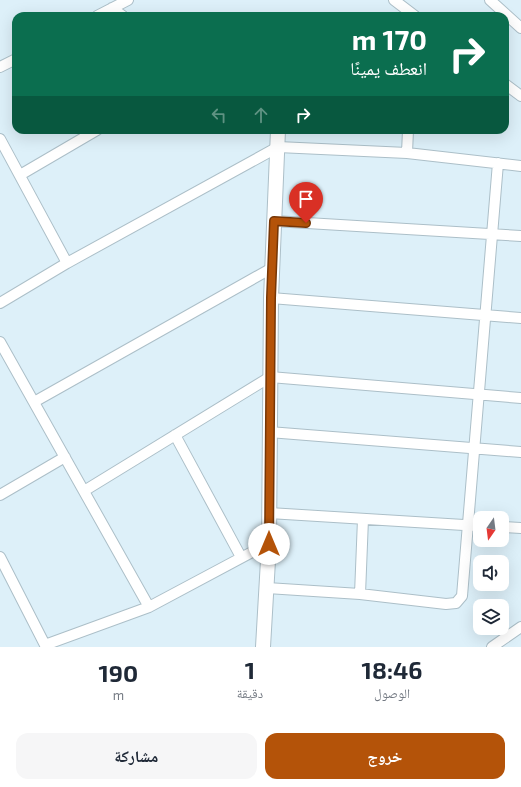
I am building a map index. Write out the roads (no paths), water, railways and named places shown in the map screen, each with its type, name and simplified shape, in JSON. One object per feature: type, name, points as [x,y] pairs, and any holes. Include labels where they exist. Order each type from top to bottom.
[{"type":"street","points":[[104,12],[128,0]]},
{"type":"street","points":[[394,0],[410,12]]},
{"type":"street","points":[[490,0],[503,12]]},
{"type":"street","points":[[112,8],[118,12]]},
{"type":"street","points":[[509,17],[521,28]]},
{"type":"street","points":[[0,67],[12,60]]},
{"type":"street","points":[[509,87],[521,96]]},
{"type":"street","points":[[20,175],[90,134]]},
{"type":"street","points":[[263,647],[269,544],[271,298],[278,134]]},
{"type":"street","points":[[407,153],[408,134]]},
{"type":"street","points":[[0,139],[67,263]]},
{"type":"street","points":[[0,303],[67,263],[278,147],[407,153],[521,166]]},
{"type":"street","points":[[267,588],[360,594],[446,604],[456,603],[462,596],[498,163]]},
{"type":"street","points":[[274,221],[521,236]]},
{"type":"street","points":[[34,402],[272,268]]},
{"type":"street","points":[[271,298],[521,318]]},
{"type":"street","points":[[0,342],[149,607]]},
{"type":"street","points":[[84,491],[270,378],[521,398]]},
{"type":"street","points":[[269,432],[521,452]]},
{"type":"street","points":[[175,435],[241,557]]},
{"type":"street","points":[[0,495],[65,457]]},
{"type":"street","points":[[269,514],[473,526]]},
{"type":"street","points":[[360,594],[362,519]]},
{"type":"street","points":[[509,527],[521,528]]},
{"type":"street","points":[[0,557],[45,645],[149,607],[241,557],[269,544]]},
{"type":"street","points":[[492,647],[521,627]]}]
